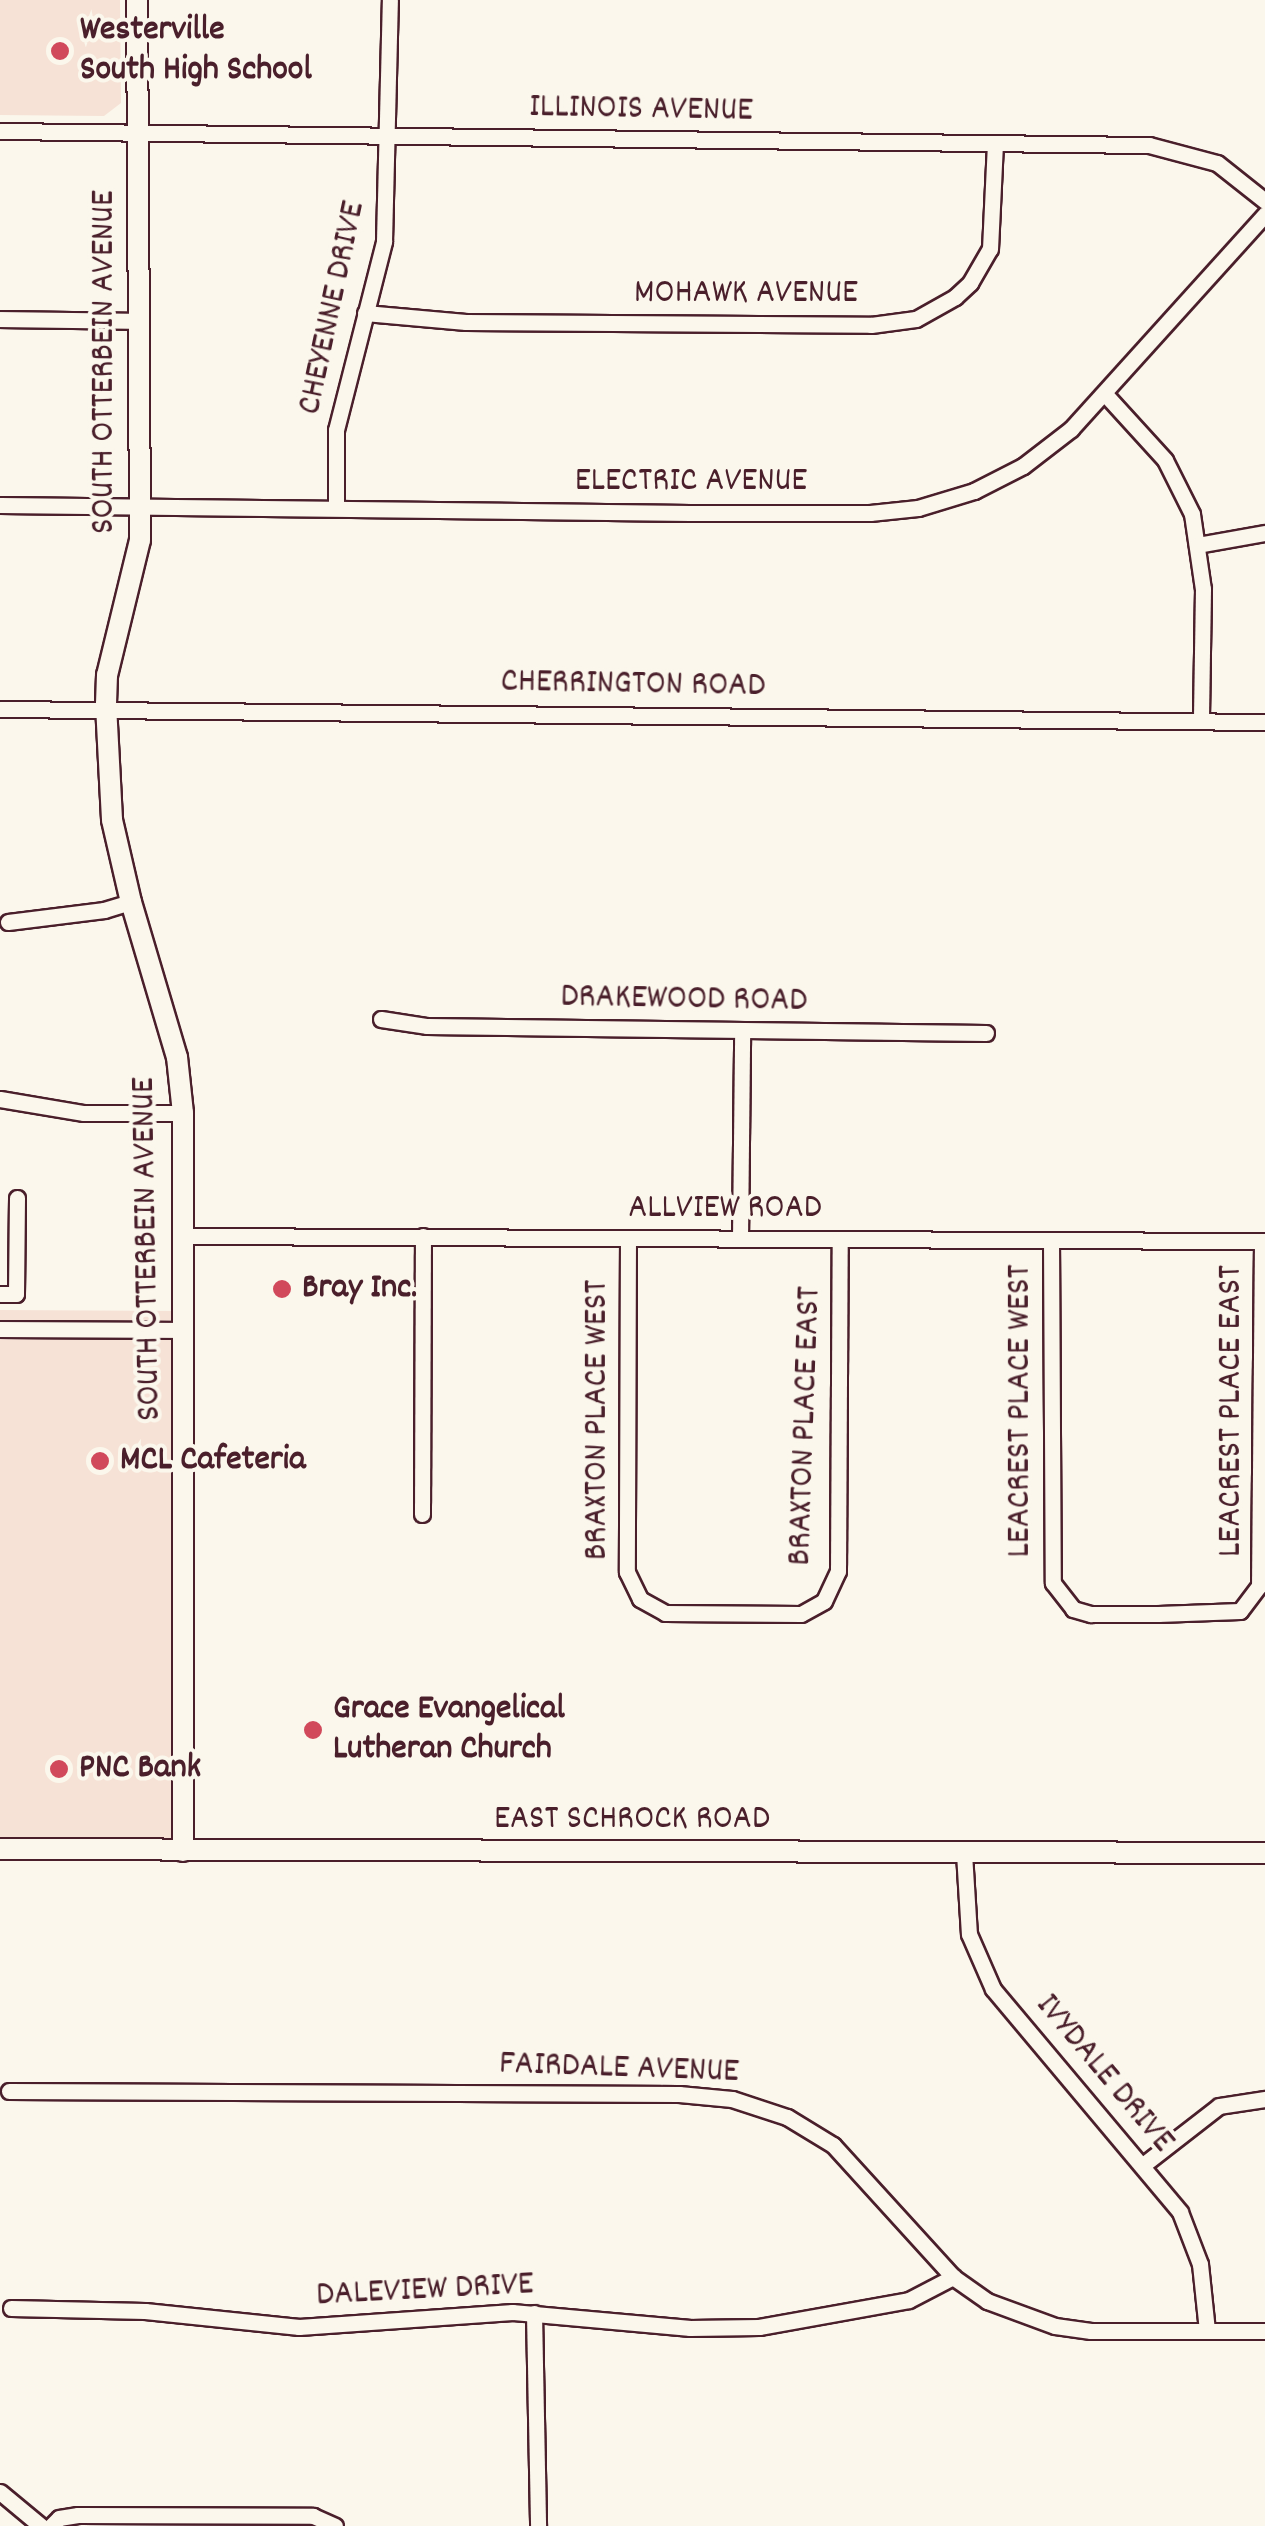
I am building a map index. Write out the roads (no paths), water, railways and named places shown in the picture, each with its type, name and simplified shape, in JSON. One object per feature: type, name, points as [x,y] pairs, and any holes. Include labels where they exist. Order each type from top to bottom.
[{"type":"street","name":"SOUTH OTTERBEIN AVENUE","points":[[137,0],[140,540],[107,674],[107,710],[112,820],[131,902],[177,1058],[183,1113],[183,1851]]},
{"type":"street","name":"CHEYENNE DRIVE","points":[[336,508],[336,430],[384,242],[390,0]]},
{"type":"street","name":"ILLINOIS AVENUE","points":[[0,131],[1148,145],[1217,163],[1265,201]]},
{"type":"street","name":"MOHAWK AVENUE","points":[[364,314],[485,322],[871,325],[916,319],[955,297],[970,283],[990,249],[995,144]]},
{"type":"street","name":"ELECTRIC AVENUE","points":[[0,505],[830,513],[918,508],[974,491],[1023,466],[1071,429],[1265,214]]},
{"type":"street","points":[[0,319],[139,321]]},
{"type":"street","points":[[1104,394],[1165,460],[1192,514],[1202,589],[1201,721]]},
{"type":"street","points":[[1196,545],[1265,533]]},
{"type":"street","name":"CHERRINGTON ROAD","points":[[0,709],[1265,722]]},
{"type":"street","points":[[8,922],[104,910],[131,902]]},
{"type":"street","name":"DRAKEWOOD ROAD","points":[[382,1020],[427,1026],[986,1033]]},
{"type":"street","points":[[740,1238],[742,1032]]},
{"type":"street","points":[[0,1100],[84,1112],[183,1113]]},
{"type":"street","points":[[0,1294],[16,1294],[17,1198]]},
{"type":"street","name":"ALLVIEW ROAD","points":[[184,1236],[1264,1242]]},
{"type":"street","points":[[422,1514],[424,1236]]},
{"type":"street","name":"BRAXTON PLACE WEST","points":[[628,1238],[627,1572],[640,1599]]},
{"type":"street","name":"BRAXTON PLACE EAST","points":[[640,1599],[665,1613],[800,1614],[824,1601],[838,1571],[840,1240]]},
{"type":"street","name":"LEACREST PLACE WEST","points":[[1050,1240],[1052,1583],[1073,1608],[1090,1614],[1158,1614]]},
{"type":"street","name":"LEACREST PLACE EAST","points":[[1158,1614],[1240,1611],[1259,1586],[1264,1242]]},
{"type":"street","points":[[0,1328],[184,1330]]},
{"type":"street","name":"EAST SCHROCK ROAD","points":[[0,1849],[1265,1853]]},
{"type":"street","name":"IVYDALE DRIVE","points":[[964,1853],[969,1934],[994,1989],[1180,2212],[1200,2264],[1207,2330]]},
{"type":"street","name":"FAIRDALE AVENUE","points":[[9,2091],[679,2094],[732,2099],[787,2117],[833,2145],[953,2277],[987,2301],[1055,2326],[1092,2332],[1265,2331]]},
{"type":"street","points":[[1143,2165],[1219,2106],[1265,2099]]},
{"type":"street","name":"DALEVIEW DRIVE","points":[[11,2308],[144,2311],[299,2327],[534,2312],[690,2328],[759,2327],[909,2300],[953,2277]]},
{"type":"street","points":[[534,2312],[538,2526]]},
{"type":"street","points":[[0,2492],[42,2526]]},
{"type":"street","points":[[51,2526],[59,2518],[78,2516],[124,2521],[305,2521],[335,2526]]},
{"type":"place","name":"Westerville South High School","points":[[60,51]]},
{"type":"place","name":"Bray Inc.","points":[[282,1289]]},
{"type":"place","name":"MCL Cafeteria","points":[[100,1461]]},
{"type":"place","name":"Grace Evangelical Lutheran Church","points":[[313,1730]]},
{"type":"place","name":"PNC Bank","points":[[59,1769]]}]
